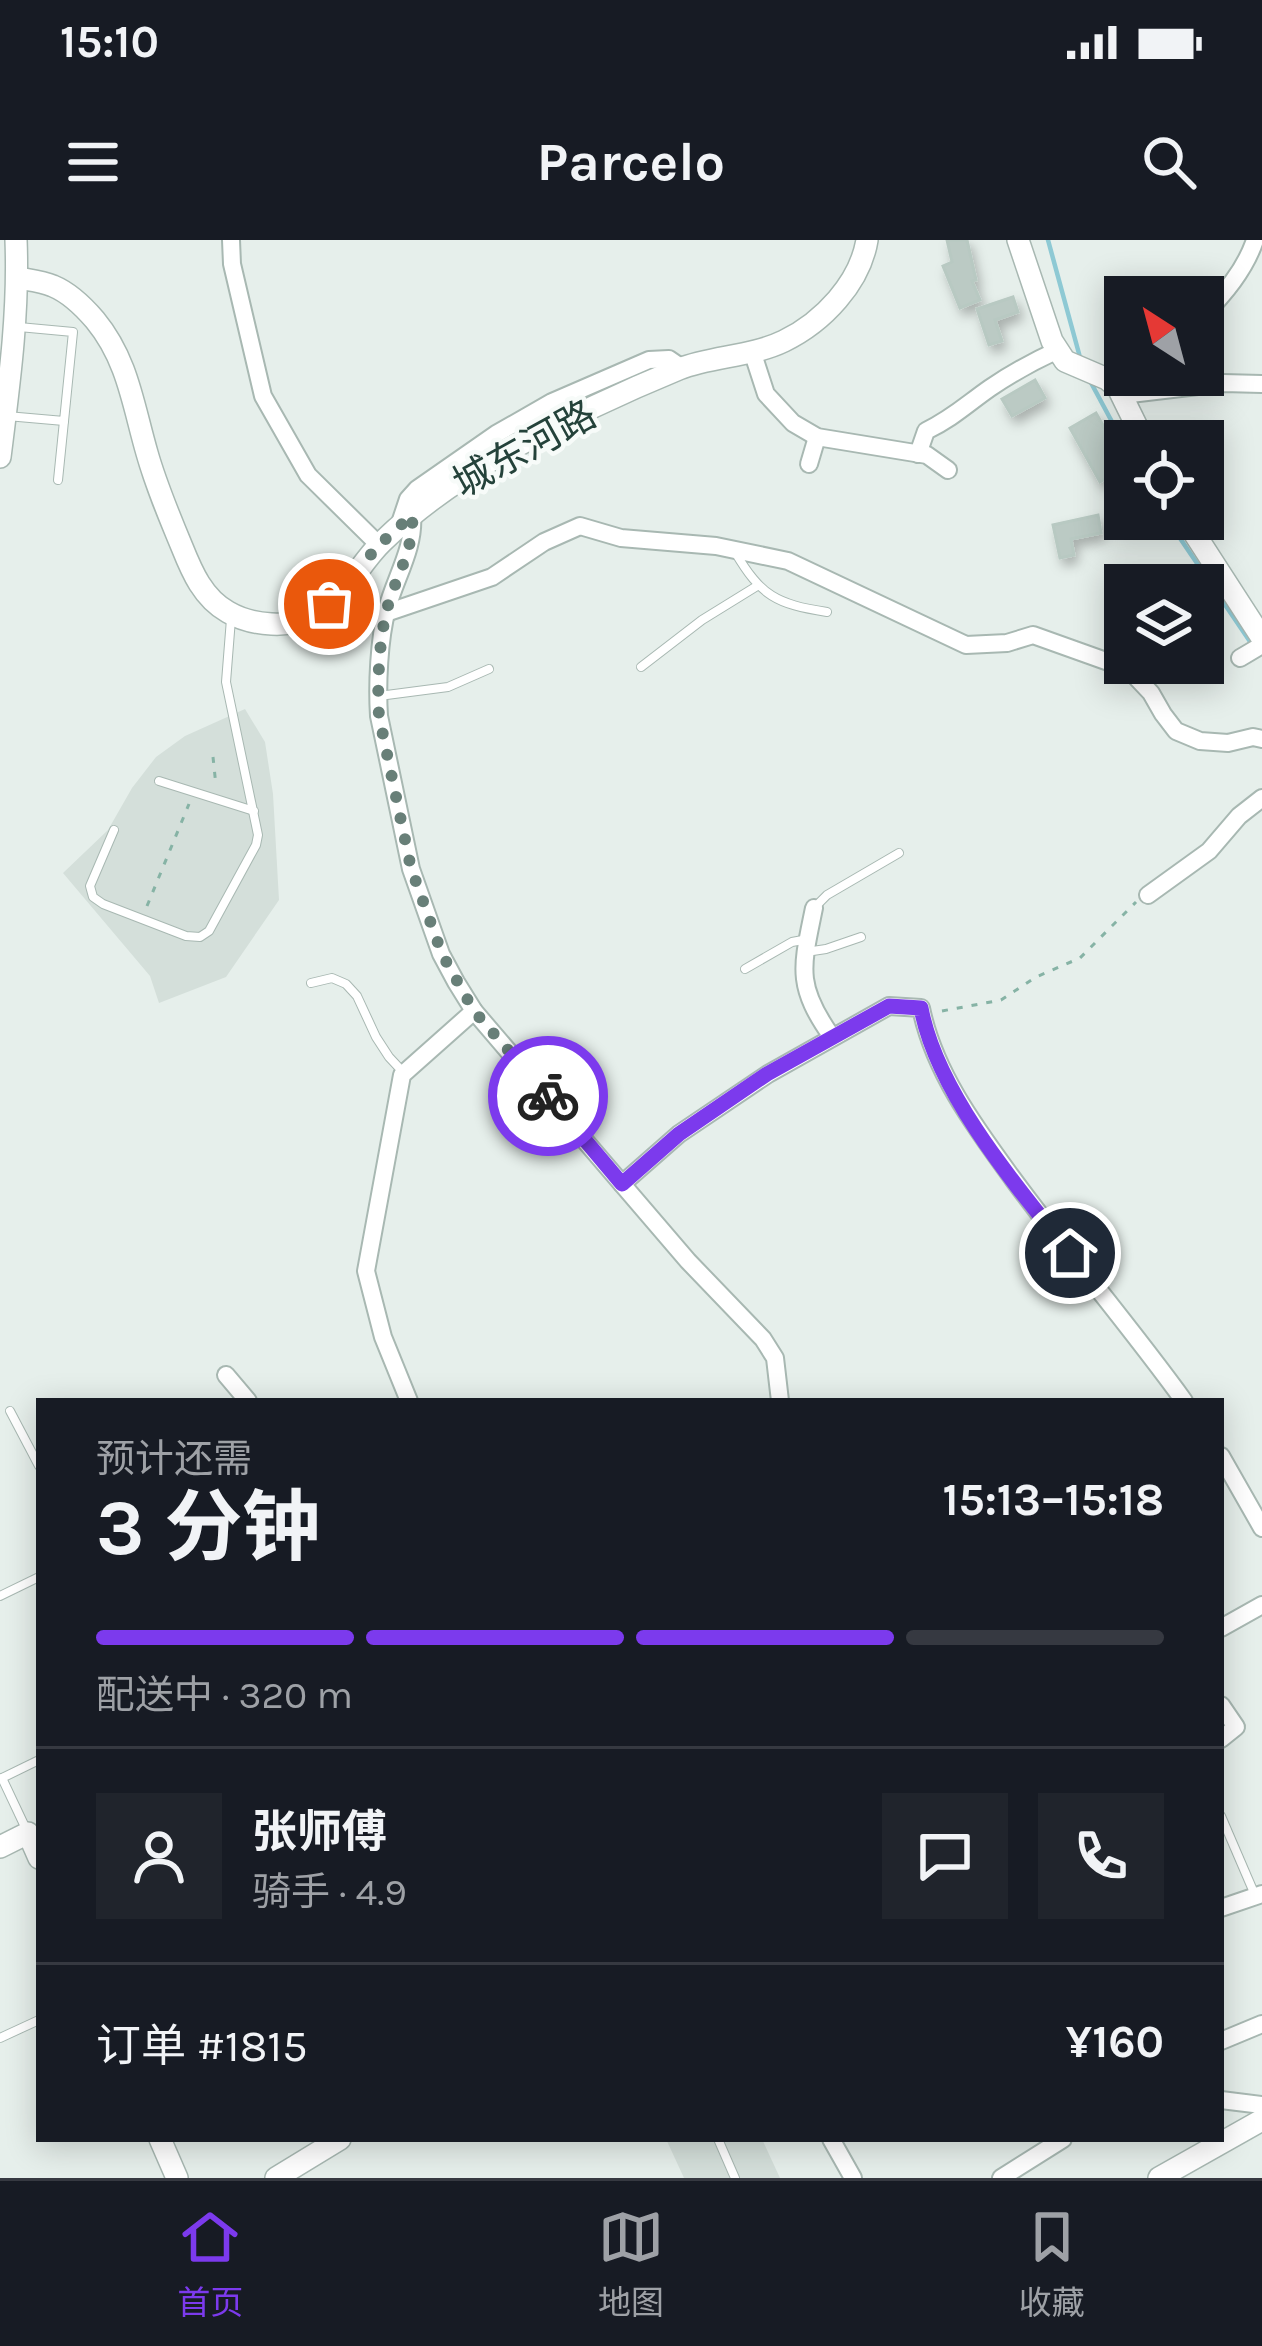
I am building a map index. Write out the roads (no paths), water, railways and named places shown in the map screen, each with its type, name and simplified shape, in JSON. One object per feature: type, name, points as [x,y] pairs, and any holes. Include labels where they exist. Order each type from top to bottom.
[{"type":"street","points":[[0,457],[18,278],[16,240]]},
{"type":"street","points":[[231,240],[232,264],[263,396],[308,476],[379,545]]},
{"type":"street","name":"城东河路","points":[[232,614],[275,624],[318,614],[405,521],[485,464],[562,422],[682,368],[782,342],[810,325],[850,285],[864,259],[867,240]]},
{"type":"street","points":[[1018,240],[1052,341],[1065,361],[1104,375]]},
{"type":"street","points":[[1224,294],[1255,240]]},
{"type":"street","points":[[18,278],[64,292],[109,337],[131,385],[147,454],[186,559],[200,587],[232,614]]},
{"type":"street","points":[[918,454],[926,431],[1058,350]]},
{"type":"street","points":[[752,351],[766,394],[793,423],[817,437],[927,455],[948,470]]},
{"type":"street","points":[[1224,383],[1262,384]]},
{"type":"street","points":[[808,464],[817,437]]},
{"type":"street","points":[[405,521],[411,539],[386,613],[379,716],[411,868],[442,954],[474,1011],[688,1262],[763,1339],[775,1358],[780,1398]]},
{"type":"street","points":[[386,613],[492,577],[544,542],[580,526],[621,538],[767,555],[802,566],[966,645],[1007,643],[1033,635],[1134,675],[1176,731],[1200,741],[1262,739]]},
{"type":"street","points":[[1198,540],[1262,641],[1240,658]]},
{"type":"street","points":[[1148,896],[1209,851],[1262,798]]},
{"type":"street","points":[[813,900],[802,965],[805,988],[832,1037]]},
{"type":"street","points":[[622,1184],[710,1111],[832,1037],[889,1006],[921,1008],[933,1050],[988,1145],[1182,1398]]},
{"type":"street","points":[[408,1398],[383,1337],[366,1271],[404,1074],[474,1011]]},
{"type":"street","points":[[226,1375],[245,1398]]},
{"type":"street","points":[[1224,1461],[1262,1528]]},
{"type":"street","points":[[1224,1626],[1262,1605]]},
{"type":"street","points":[[1224,1710],[1236,1727],[1224,1737]]},
{"type":"street","points":[[0,1846],[33,1830]]},
{"type":"street","points":[[1224,1907],[1259,1895]]},
{"type":"street","points":[[1224,2040],[1262,2024]]},
{"type":"street","points":[[1224,2100],[1262,2105]]},
{"type":"street","points":[[1224,2141],[1262,2120]]},
{"type":"street","points":[[161,2142],[177,2178]]},
{"type":"street","points":[[276,2178],[335,2142]]},
{"type":"street","points":[[833,2142],[853,2178]]},
{"type":"street","points":[[1001,2178],[1058,2142]]},
{"type":"street","points":[[1159,2178],[1223,2142]]},
{"type":"lane","points":[[14,327],[73,332],[58,480]]},
{"type":"lane","points":[[5,416],[64,421]]},
{"type":"lane","points":[[735,551],[757,586],[784,602],[827,612]]},
{"type":"lane","points":[[641,667],[702,620],[757,586]]},
{"type":"lane","points":[[114,830],[91,893],[103,904],[186,936],[200,937],[209,931],[258,835],[226,682],[232,614]]},
{"type":"lane","points":[[378,696],[448,687],[488,669]]},
{"type":"lane","points":[[159,781],[254,811]]},
{"type":"lane","points":[[813,900],[899,853]]},
{"type":"lane","points":[[745,969],[792,942],[826,949],[861,937]]},
{"type":"lane","points":[[311,983],[332,978],[352,990],[388,1057],[404,1074]]},
{"type":"lane","points":[[10,1412],[36,1460]]},
{"type":"lane","points":[[0,1596],[36,1578]]},
{"type":"lane","points":[[33,1830],[1,1779],[36,1762]]},
{"type":"lane","points":[[1224,1822],[1259,1895]]},
{"type":"lane","points":[[0,2038],[36,2021]]},
{"type":"lane","points":[[719,2142],[735,2178]]},
{"type":"waterway","points":[[1048,240],[1081,361]]},
{"type":"waterway","points":[[1089,379],[1111,420]]},
{"type":"waterway","points":[[1181,540],[1251,643]]}]
